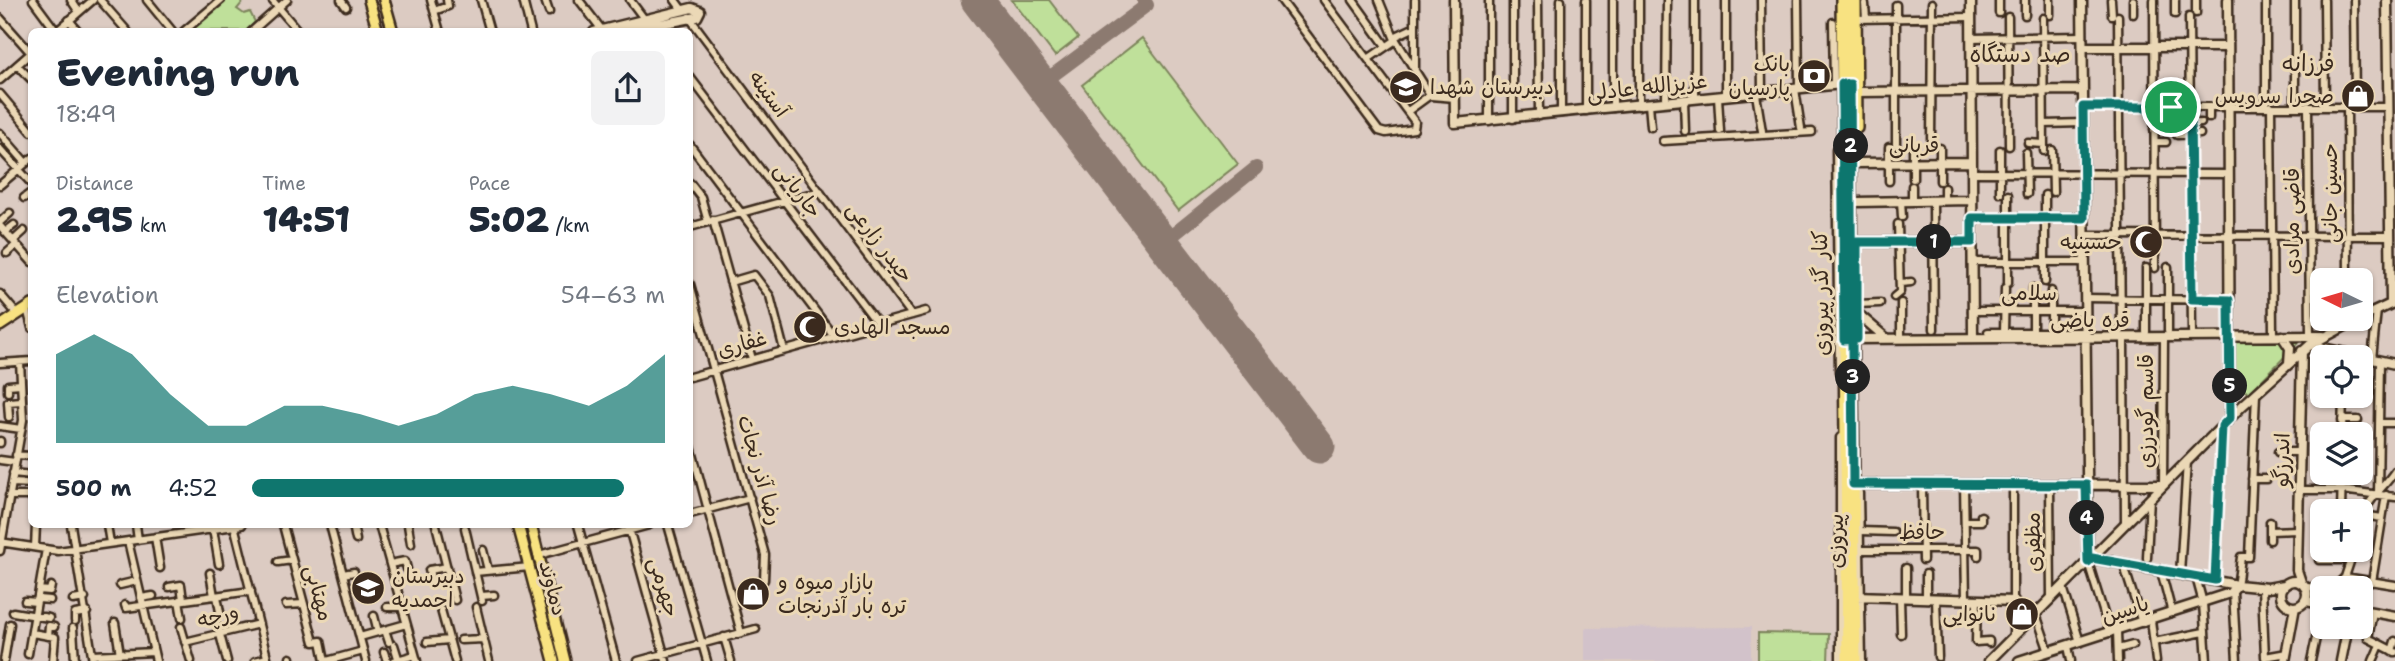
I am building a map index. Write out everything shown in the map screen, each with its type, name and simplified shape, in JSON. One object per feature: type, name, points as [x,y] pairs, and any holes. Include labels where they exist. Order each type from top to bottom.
[{"type":"main road","points":[[369,0],[377,28]]},
{"type":"main road","points":[[384,0],[392,28]]},
{"type":"main road","name":"پیروزی","points":[[1841,0],[1846,43]]},
{"type":"main road","name":"پیروزی","points":[[1847,661],[1845,420],[1851,339],[1846,86],[1849,0]]},
{"type":"main road","points":[[1851,339],[1857,308],[1856,163],[1846,86],[1861,19],[1861,2]]},
{"type":"main road","name":"پیروزی","points":[[1846,86],[1842,135],[1856,484],[1856,661]]},
{"type":"main road","points":[[0,327],[28,308]]},
{"type":"main road","name":"دماوند","points":[[519,528],[554,661]]},
{"type":"main road","name":"دماوند","points":[[532,528],[565,661]]},
{"type":"street","points":[[33,0],[54,28]]},
{"type":"street","points":[[71,0],[79,12]]},
{"type":"street","points":[[60,28],[93,0]]},
{"type":"street","points":[[100,0],[124,28]]},
{"type":"street","points":[[147,0],[170,28]]},
{"type":"street","points":[[188,28],[221,0]]},
{"type":"street","points":[[272,0],[296,28]]},
{"type":"street","points":[[256,28],[287,0]]},
{"type":"street","points":[[341,0],[346,6]]},
{"type":"street","points":[[431,0],[439,28]]},
{"type":"street","points":[[434,11],[448,6],[447,0]]},
{"type":"street","points":[[481,0],[489,28]]},
{"type":"street","points":[[523,0],[530,28]]},
{"type":"street","points":[[545,0],[549,12]]},
{"type":"street","points":[[579,0],[598,28]]},
{"type":"street","points":[[631,0],[650,25]]},
{"type":"street","name":"آستینه","points":[[675,0],[820,191]]},
{"type":"street","points":[[1281,0],[1377,129],[1384,133],[1412,129],[1416,124],[1408,111],[1324,0]]},
{"type":"street","points":[[1353,0],[1387,46]]},
{"type":"street","points":[[1379,0],[1395,38],[1434,99],[1455,98],[1454,0]]},
{"type":"street","points":[[1415,0],[1415,68]]},
{"type":"street","points":[[1489,0],[1489,121]]},
{"type":"street","points":[[1513,0],[1513,119]]},
{"type":"street","points":[[1538,0],[1539,116]]},
{"type":"street","points":[[1561,0],[1561,113]]},
{"type":"street","points":[[1586,0],[1586,111]]},
{"type":"street","points":[[1613,0],[1613,108]]},
{"type":"street","points":[[1639,0],[1639,106]]},
{"type":"street","points":[[1666,101],[1667,0]]},
{"type":"street","points":[[1695,0],[1695,99]]},
{"type":"street","points":[[1720,131],[1726,0]]},
{"type":"street","points":[[1761,0],[1759,94],[1762,131]]},
{"type":"street","points":[[1798,0],[1797,89],[1801,128]]},
{"type":"street","points":[[1971,0],[1973,338]]},
{"type":"street","points":[[1999,0],[1999,13]]},
{"type":"street","points":[[2025,0],[2025,15]]},
{"type":"street","points":[[2050,0],[2043,37],[2043,91],[2044,124],[2053,173],[2053,192]]},
{"type":"street","points":[[2082,0],[2086,485],[2090,560],[2118,649],[2118,661]]},
{"type":"street","points":[[2111,0],[2118,47],[2125,524]]},
{"type":"street","points":[[2133,0],[2133,15]]},
{"type":"street","points":[[2154,0],[2155,268]]},
{"type":"street","points":[[2175,0],[2175,14]]},
{"type":"street","points":[[2196,0],[2196,13]]},
{"type":"street","points":[[2228,0],[2230,418]]},
{"type":"street","points":[[2266,0],[2277,336],[2290,348],[2289,363]]},
{"type":"street","points":[[2295,0],[2295,106]]},
{"type":"street","points":[[2324,0],[2325,106]]},
{"type":"street","name":"حسین جانی","points":[[2348,268],[2354,0]]},
{"type":"street","points":[[2373,312],[2393,303],[2390,236],[2392,150],[2389,107],[2391,40],[2387,0]]},
{"type":"street","points":[[1931,145],[1932,3]]},
{"type":"street","points":[[1889,181],[1896,92],[1896,5]]},
{"type":"street","points":[[625,28],[650,25],[686,14]]},
{"type":"street","points":[[1861,19],[1971,17]]},
{"type":"street","points":[[2008,17],[2009,146]]},
{"type":"street","points":[[2189,17],[2192,332]]},
{"type":"street","points":[[0,18],[28,49]]},
{"type":"street","points":[[69,20],[76,28]]},
{"type":"street","points":[[1833,22],[1846,86]]},
{"type":"street","points":[[1368,59],[1411,29]]},
{"type":"street","points":[[1971,37],[2082,36]]},
{"type":"street","points":[[2082,47],[2228,47]]},
{"type":"street","points":[[0,68],[3,77],[28,55]]},
{"type":"street","points":[[17,65],[28,76]]},
{"type":"street","points":[[2154,73],[2162,73]]},
{"type":"street","name":"جاریانی","points":[[693,82],[878,324]]},
{"type":"street","name":"عزیزالله عادلی","points":[[1455,98],[1455,123],[1846,86],[1896,92],[2083,90]]},
{"type":"street","points":[[0,94],[28,127]]},
{"type":"street","points":[[1408,111],[1430,94]]},
{"type":"street","points":[[1684,100],[1685,131]]},
{"type":"street","points":[[1649,104],[1651,128]]},
{"type":"street","name":"قاضی مرادی","points":[[2308,106],[2310,340]]},
{"type":"street","points":[[2083,107],[2389,107]]},
{"type":"street","points":[[2171,107],[2172,117]]},
{"type":"street","points":[[2209,107],[2209,118]]},
{"type":"street","points":[[2044,124],[2083,123]]},
{"type":"street","points":[[2178,124],[2201,123]]},
{"type":"street","points":[[2154,129],[2166,129]]},
{"type":"street","points":[[1663,141],[1812,132]]},
{"type":"street","points":[[0,133],[28,159]]},
{"type":"street","points":[[2177,135],[2200,134]]},
{"type":"street","name":"کنار گذر پیروزی","points":[[1840,661],[1837,150],[1842,135]]},
{"type":"street","points":[[2155,142],[2166,142]]},
{"type":"street","points":[[2028,143],[2047,148]]},
{"type":"street","points":[[1912,201],[1913,148]]},
{"type":"street","points":[[1940,148],[1940,181]]},
{"type":"street","points":[[0,149],[28,180]]},
{"type":"street","points":[[693,149],[834,337]]},
{"type":"street","points":[[2000,150],[2000,193]]},
{"type":"street","points":[[2026,153],[2027,194]]},
{"type":"street","points":[[0,185],[28,161]]},
{"type":"street","name":"قربانی","points":[[1856,163],[1972,162]]},
{"type":"street","points":[[1972,173],[2229,174]]},
{"type":"street","points":[[693,187],[701,197],[710,221],[752,359]]},
{"type":"street","points":[[1944,188],[1944,201]]},
{"type":"street","points":[[693,226],[820,191]]},
{"type":"street","name":"حیدر زارعی","points":[[820,191],[912,315]]},
{"type":"street","points":[[24,198],[28,195]]},
{"type":"street","points":[[2004,332],[2008,195]]},
{"type":"street","points":[[2045,195],[2045,282]]},
{"type":"street","points":[[1856,202],[1972,200]]},
{"type":"street","points":[[1894,297],[1900,292],[1901,201]]},
{"type":"street","points":[[1933,201],[1934,329]]},
{"type":"street","points":[[10,213],[0,224],[28,258]]},
{"type":"street","points":[[1972,218],[2084,218]]},
{"type":"street","points":[[5,232],[14,225]]},
{"type":"street","points":[[8,253],[24,231]]},
{"type":"street","points":[[2084,234],[2390,236]]},
{"type":"street","points":[[1857,242],[1972,242]]},
{"type":"street","points":[[1972,262],[2084,262]]},
{"type":"street","name":"قاسم گودرزی","points":[[2163,485],[2168,267]]},
{"type":"street","points":[[2146,268],[2146,332]]},
{"type":"street","points":[[730,282],[754,275],[770,296],[784,350]]},
{"type":"street","points":[[1900,283],[1912,282]]},
{"type":"street","points":[[2033,288],[2033,332]]},
{"type":"street","points":[[2051,291],[2051,332]]},
{"type":"street","points":[[0,294],[17,314]]},
{"type":"street","name":"رضا آذر نجات","points":[[693,295],[765,555],[764,580]]},
{"type":"street","points":[[2085,298],[2229,300]]},
{"type":"street","points":[[1857,308],[1880,303]]},
{"type":"street","points":[[1900,303],[1901,339]]},
{"type":"street","points":[[1857,308],[1889,339]]},
{"type":"street","points":[[2373,576],[2382,518],[2380,393],[2376,360],[2377,310]]},
{"type":"street","name":"غفاری","points":[[693,376],[926,311]]},
{"type":"street","name":"سلامی","points":[[1972,311],[2085,311]]},
{"type":"street","points":[[1989,661],[2242,406],[2302,351],[2310,340],[2331,331]]},
{"type":"street","points":[[1989,332],[2085,335]]},
{"type":"street","name":"قره یاضی","points":[[1851,339],[2166,334],[2296,336],[2321,345]]},
{"type":"street","points":[[2296,336],[2301,340],[2302,351]]},
{"type":"street","name":"اندرزگو","points":[[2297,570],[2302,351]]},
{"type":"street","name":"قره یاضی","points":[[2373,360],[2395,364]]},
{"type":"street","points":[[0,363],[28,361]]},
{"type":"street","points":[[0,551],[23,420],[20,362]]},
{"type":"street","points":[[8,392],[8,385],[21,384]]},
{"type":"street","points":[[2380,393],[2390,394]]},
{"type":"street","points":[[2237,661],[2236,586],[2241,557],[2249,557],[2256,394]]},
{"type":"street","points":[[2230,396],[2235,404],[2242,406]]},
{"type":"street","points":[[9,417],[8,402],[22,401]]},
{"type":"street","points":[[1840,405],[1845,420]]},
{"type":"street","points":[[2343,408],[2343,420],[2358,420]]},
{"type":"street","points":[[23,420],[28,420]]},
{"type":"street","points":[[2379,423],[2395,423]]},
{"type":"street","points":[[0,426],[21,429]]},
{"type":"street","points":[[2215,580],[2222,426]]},
{"type":"street","points":[[2278,452],[2299,452]]},
{"type":"street","points":[[693,454],[741,633]]},
{"type":"street","points":[[0,460],[28,456]]},
{"type":"street","points":[[2180,574],[2187,461]]},
{"type":"street","points":[[2373,500],[2382,495],[2395,471]]},
{"type":"street","points":[[13,473],[28,475]]},
{"type":"street","points":[[2252,479],[2267,479]]},
{"type":"street","points":[[12,483],[28,484]]},
{"type":"street","points":[[1857,550],[1860,531],[1856,484],[2163,485]]},
{"type":"street","points":[[1922,484],[1923,560]]},
{"type":"street","points":[[1964,484],[1966,599]]},
{"type":"street","points":[[2013,484],[2013,636]]},
{"type":"street","name":"مظفری","points":[[2050,484],[2052,598]]},
{"type":"street","points":[[2342,485],[2342,499]]},
{"type":"street","points":[[2298,490],[2342,490],[2395,496]]},
{"type":"street","points":[[9,496],[28,496]]},
{"type":"street","points":[[693,513],[750,498]]},
{"type":"street","points":[[2146,563],[2150,498]]},
{"type":"street","points":[[1965,521],[1981,521],[1981,516]]},
{"type":"street","points":[[2373,518],[2382,518]]},
{"type":"street","points":[[2270,522],[2270,540]]},
{"type":"street","points":[[35,547],[37,528]]},
{"type":"street","points":[[71,528],[87,612],[93,627],[92,658],[154,652]]},
{"type":"street","points":[[108,528],[110,543]]},
{"type":"street","points":[[136,528],[138,540]]},
{"type":"street","points":[[1,542],[46,549],[74,548],[138,540],[192,528],[219,528]]},
{"type":"street","points":[[238,528],[268,659],[255,661]]},
{"type":"street","name":"مهتابی","points":[[284,528],[314,642],[321,641],[326,661]]},
{"type":"street","points":[[331,528],[366,661]]},
{"type":"street","points":[[354,528],[356,540]]},
{"type":"street","points":[[374,616],[392,644],[397,661],[416,658],[380,528]]},
{"type":"street","points":[[408,528],[411,544]]},
{"type":"street","points":[[437,528],[455,600]]},
{"type":"street","points":[[464,528],[481,599],[494,595]]},
{"type":"street","points":[[579,528],[616,661]]},
{"type":"street","points":[[539,555],[629,528]]},
{"type":"street","name":"جهرمی","points":[[629,528],[665,657]]},
{"type":"street","points":[[669,528],[707,661]]},
{"type":"street","points":[[213,529],[219,564]]},
{"type":"street","points":[[2270,531],[2297,530]]},
{"type":"street","points":[[1860,531],[1893,532]]},
{"type":"street","points":[[155,537],[160,568]]},
{"type":"street","points":[[128,541],[156,661]]},
{"type":"street","points":[[28,654],[46,549]]},
{"type":"street","points":[[483,550],[488,570]]},
{"type":"street","name":"حافظ","points":[[1857,550],[1978,550],[1978,556]]},
{"type":"street","points":[[278,562],[292,560]]},
{"type":"street","points":[[2090,560],[2146,563],[2161,570],[2236,586],[2265,588],[2287,583],[2310,585]]},
{"type":"street","points":[[390,564],[405,561],[407,569]]},
{"type":"street","points":[[2123,563],[2142,623]]},
{"type":"street","points":[[432,582],[429,570],[447,567]]},
{"type":"street","points":[[475,572],[530,567]]},
{"type":"street","points":[[1901,634],[1906,568]]},
{"type":"street","points":[[43,569],[52,570]]},
{"type":"street","points":[[500,569],[502,578]]},
{"type":"street","points":[[2161,570],[2172,612]]},
{"type":"street","points":[[2282,599],[2287,583],[2297,570],[2306,601]]},
{"type":"street","points":[[343,574],[354,572]]},
{"type":"street","points":[[210,573],[220,612]]},
{"type":"street","points":[[1926,574],[1926,598]]},
{"type":"street","points":[[2196,576],[2203,603],[2207,661]]},
{"type":"street","points":[[120,585],[137,581]]},
{"type":"street","points":[[2373,582],[2395,585]]},
{"type":"street","points":[[169,587],[183,584],[182,618]]},
{"type":"street","points":[[39,590],[50,591],[51,586]]},
{"type":"street","name":"یاسین","points":[[2019,661],[2203,603],[2236,586]]},
{"type":"street","points":[[2063,587],[2080,642]]},
{"type":"street","points":[[2265,588],[2287,605],[2295,607],[2310,602]]},
{"type":"street","points":[[2265,588],[2266,657],[2286,657],[2295,607]]},
{"type":"street","points":[[142,601],[181,600],[251,592]]},
{"type":"street","points":[[125,605],[125,608],[153,596]]},
{"type":"street","points":[[1861,661],[1858,596],[2014,601]]},
{"type":"street","points":[[73,600],[85,598]]},
{"type":"street","points":[[1936,598],[1938,657]]},
{"type":"street","points":[[25,601],[50,600]]},
{"type":"street","points":[[1977,600],[1976,642],[1989,640],[1989,643]]},
{"type":"street","points":[[286,606],[304,604]]},
{"type":"street","points":[[387,607],[402,607]]},
{"type":"street","points":[[476,607],[489,661]]},
{"type":"street","points":[[441,610],[455,661]]},
{"type":"street","points":[[13,612],[49,618]]},
{"type":"street","points":[[75,661],[75,614],[87,612]]},
{"type":"street","points":[[2395,616],[2374,612],[2368,636],[2394,652],[2395,641]]},
{"type":"street","points":[[2036,614],[2049,652]]},
{"type":"street","points":[[2151,620],[2156,661]]},
{"type":"street","points":[[116,623],[120,654]]},
{"type":"street","points":[[4,661],[2,651],[10,624]]},
{"type":"street","name":"ورچه","points":[[186,642],[219,630],[259,624]]},
{"type":"street","points":[[359,637],[407,624]]},
{"type":"street","points":[[48,636],[49,626],[54,627]]},
{"type":"street","points":[[181,626],[191,661]]},
{"type":"street","points":[[638,661],[665,657],[702,643],[756,629]]},
{"type":"street","points":[[219,630],[227,661]]},
{"type":"street","points":[[2154,642],[2204,632]]},
{"type":"street","points":[[32,633],[55,637],[58,645],[53,661]]},
{"type":"street","points":[[724,637],[731,661]]},
{"type":"street","points":[[461,639],[484,639]]},
{"type":"street","points":[[2311,661],[2316,639]]},
{"type":"street","points":[[2341,661],[2345,639]]},
{"type":"street","points":[[427,642],[449,640]]},
{"type":"street","points":[[2118,649],[2133,645]]},
{"type":"street","points":[[2373,661],[2380,645]]},
{"type":"street","points":[[2068,646],[2071,661]]},
{"type":"street","points":[[326,661],[363,651]]},
{"type":"street","points":[[384,652],[387,661]]},
{"type":"shaded area","points":[[1751,627],[1751,661],[1585,661],[1585,628]]},
{"type":"green space","points":[[226,0],[243,2],[237,9],[244,14],[250,12],[255,22],[249,28],[193,28]]},
{"type":"green space","points":[[1012,0],[1049,0],[1078,38],[1055,56]]},
{"type":"green space","points":[[1142,38],[1238,164],[1178,211],[1082,85]]},
{"type":"green space","points":[[2234,341],[2299,342],[2250,392],[2233,389]]},
{"type":"green space","points":[[1758,633],[1829,634],[1828,661],[1758,661]]},
{"type":"taxiway","points":[[1041,84],[1147,5],[1144,0]]},
{"type":"taxiway","points":[[1163,243],[1256,168]]},
{"type":"runway","points":[[977,0],[1319,447]]},
{"type":"place","name":"بانک پارسیان","points":[[1814,76]]},
{"type":"place","name":"دبیرستان شهدا","points":[[1406,87]]},
{"type":"place","name":"صحرا سرویس","points":[[2358,96]]},
{"type":"place","name":"حسینیه","points":[[2146,242]]},
{"type":"place","name":"مسجد الهادی","points":[[810,327]]},
{"type":"place","name":"دبیرستان احمدیه","points":[[368,588]]},
{"type":"place","name":"بازار میوه و تره بار آذرنجات","points":[[753,594]]},
{"type":"place","name":"نانوایی","points":[[2022,614]]},
{"type":"district","name":"صد دستگاه","points":[[2020,54]]},
{"type":"district","name":"فرزانه","points":[[2308,63]]},
{"type":"route","points":[[2171,107],[2083,107],[2084,218],[1972,218],[1972,242],[1857,242],[1857,339],[1852,339],[1850,84],[1842,84],[1844,340],[1852,339],[1853,484],[2086,485],[2088,562],[2092,558],[2215,580],[2222,426],[2230,418],[2229,300],[2192,299],[2190,107],[2171,107]]}]
